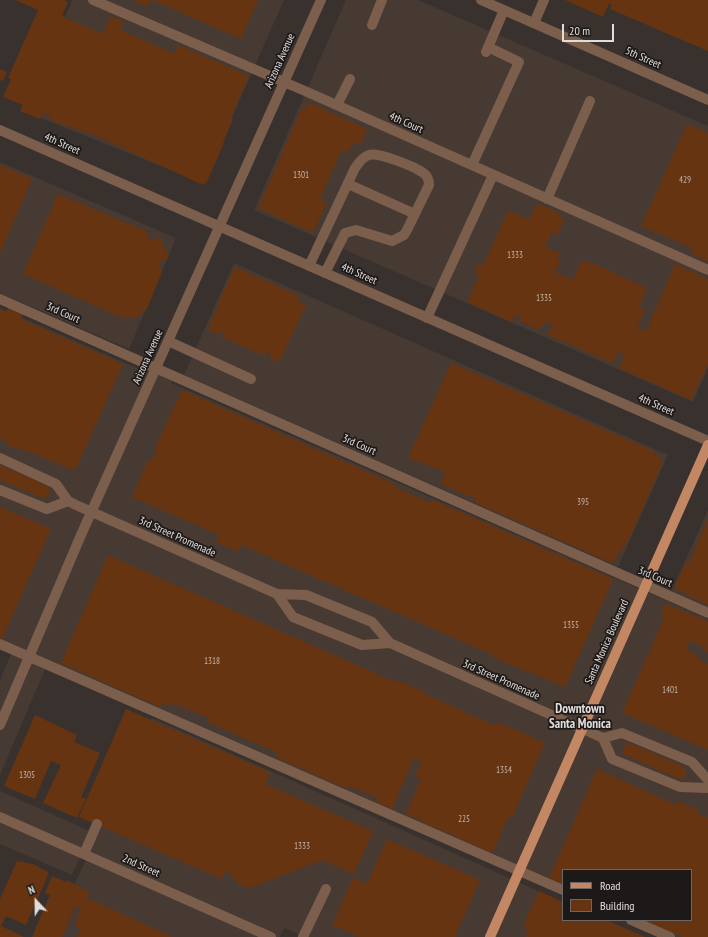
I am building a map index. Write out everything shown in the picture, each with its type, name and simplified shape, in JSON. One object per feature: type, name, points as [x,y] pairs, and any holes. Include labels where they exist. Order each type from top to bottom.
[{"type":"main road","name":"Santa Monica Boulevard","points":[[490,937],[708,444]]},
{"type":"street","name":"4th Court","points":[[93,0],[337,105],[708,270]]},
{"type":"street","name":"Arizona Avenue","points":[[0,725],[218,226],[321,0]]},
{"type":"street","points":[[372,25],[382,0]]},
{"type":"street","name":"5th Street","points":[[481,0],[708,100]]},
{"type":"street","points":[[534,23],[544,0]]},
{"type":"street","points":[[472,165],[519,62],[487,50],[504,10]]},
{"type":"street","points":[[337,105],[350,79]]},
{"type":"street","points":[[547,198],[590,100]]},
{"type":"street","name":"4th Street","points":[[0,130],[708,441]]},
{"type":"street","points":[[309,266],[355,168],[360,161],[369,155],[380,154],[423,172],[429,180],[429,185],[404,235],[392,241],[356,230],[345,233],[325,273]]},
{"type":"street","points":[[427,318],[493,175]]},
{"type":"street","points":[[348,184],[415,214]]},
{"type":"street","name":"3rd Court","points":[[0,299],[708,613]]},
{"type":"street","points":[[168,341],[251,379]]},
{"type":"street","points":[[0,458],[56,484],[68,501],[47,509],[0,490]]},
{"type":"street","name":"3rd Street Promenade","points":[[68,501],[277,594],[306,595],[372,622],[390,642],[603,738]]},
{"type":"street","name":"3rd Street Promenade","points":[[277,594],[294,617],[362,645],[390,642]]},
{"type":"street","points":[[0,644],[562,890]]},
{"type":"street","points":[[708,780],[692,762],[622,733],[603,738],[612,759],[680,787],[708,788]]},
{"type":"street","name":"2nd Street","points":[[0,817],[272,937]]},
{"type":"street","points":[[84,854],[97,824]]},
{"type":"street","points":[[303,937],[326,889]]},
{"type":"street","points":[[634,921],[670,937]]},
{"type":"shaded area","points":[[70,0],[284,0],[203,183],[23,111],[72,1]]},
{"type":"shaded area","points":[[346,0],[418,0],[708,126],[708,368],[693,402],[254,210]]},
{"type":"shaded area","points":[[0,162],[176,238],[129,349],[0,293]]},
{"type":"shaded area","points":[[234,263],[668,455],[618,567],[184,375]]},
{"type":"shaded area","points":[[0,308],[139,369],[141,366],[172,380],[171,383],[708,619],[708,937],[662,937],[626,921],[692,921],[692,869],[562,869],[562,893],[48,662],[0,775],[0,680],[14,647],[0,641]]},
{"type":"shaded area","points":[[708,510],[708,609],[671,592]]},
{"type":"shaded area","points":[[152,718],[562,902],[562,921],[642,937],[306,937],[284,928],[280,937],[50,937]]},
{"type":"shaded area","points":[[0,791],[92,832],[72,875],[0,844]]},
{"type":"building","points":[[15,0],[64,0],[68,2],[62,16],[103,34],[111,16],[124,22],[120,30],[175,54],[178,45],[249,76],[230,118],[233,119],[206,184],[204,183],[203,185],[90,133],[89,134],[50,120],[51,117],[42,113],[40,119],[20,111],[23,105],[3,97],[11,79],[8,78],[38,10]]},
{"type":"building","points":[[133,0],[151,0],[148,7]]},
{"type":"building","points":[[152,0],[258,0],[241,39]]},
{"type":"building","points":[[565,0],[708,0],[708,51],[610,9],[612,5],[609,4],[603,17]]},
{"type":"building","points":[[0,69],[7,72],[3,81],[0,80]]},
{"type":"building","points":[[308,102],[367,129],[360,145],[353,142],[348,152],[342,149],[320,199],[327,202],[313,233],[258,208],[302,108],[305,109]]},
{"type":"building","points":[[687,124],[708,133],[708,261],[692,254],[692,248],[641,226]]},
{"type":"building","points":[[0,165],[32,179],[0,253]]},
{"type":"building","points":[[58,194],[146,231],[150,241],[160,237],[169,258],[158,262],[162,272],[146,311],[143,310],[139,316],[134,318],[126,316],[125,319],[23,274]]},
{"type":"building","points":[[537,203],[559,213],[559,216],[565,218],[557,235],[552,232],[545,247],[560,253],[557,259],[560,261],[555,272],[573,280],[582,260],[592,263],[647,288],[639,307],[645,310],[637,327],[646,331],[675,264],[708,279],[708,363],[691,400],[619,368],[625,355],[618,352],[612,363],[548,335],[553,325],[545,322],[539,330],[518,320],[521,316],[516,315],[512,322],[467,302],[479,276],[474,273],[478,264],[483,266],[508,210],[529,220]]},
{"type":"building","points":[[235,267],[300,296],[298,301],[306,305],[279,362],[269,358],[271,353],[267,352],[265,356],[222,337],[224,333],[220,331],[219,335],[208,330],[216,310],[219,311],[220,308],[217,306]]},
{"type":"building","points":[[9,306],[24,313],[21,319],[123,364],[76,469],[72,470],[23,449],[12,448],[5,442],[6,441],[0,438],[0,310],[6,312]]},
{"type":"building","points":[[451,363],[656,452],[654,456],[659,455],[663,464],[658,465],[661,467],[629,539],[612,563],[474,502],[476,499],[440,484],[445,472],[408,458]]},
{"type":"building","points":[[182,390],[361,469],[396,485],[395,487],[431,503],[433,500],[613,579],[565,687],[492,657],[493,655],[241,545],[238,552],[216,542],[219,535],[132,497],[148,460],[151,461],[157,449],[155,448]]},
{"type":"building","points":[[0,465],[48,486],[50,494],[48,497],[43,498],[0,480]]},
{"type":"building","points":[[0,507],[51,529],[2,639],[0,638]]},
{"type":"building","points":[[708,518],[708,605],[674,588],[686,562],[689,563]]},
{"type":"building","points":[[108,555],[395,682],[396,680],[426,692],[425,694],[496,726],[498,722],[545,743],[512,818],[508,817],[494,850],[489,852],[433,826],[431,829],[425,826],[426,822],[406,815],[421,778],[415,776],[421,761],[414,758],[392,809],[376,802],[378,798],[349,786],[348,789],[276,757],[278,753],[207,722],[209,718],[172,703],[170,707],[162,703],[160,707],[61,663]]},
{"type":"building","points":[[665,604],[708,621],[708,654],[704,652],[706,648],[690,641],[686,650],[699,656],[698,660],[708,664],[708,750],[622,713],[665,616],[660,614]]},
{"type":"building","points":[[126,709],[270,772],[265,784],[373,831],[354,874],[322,860],[253,887],[245,887],[237,883],[231,874],[225,871],[222,879],[79,817]]},
{"type":"building","points":[[35,715],[77,735],[74,742],[100,753],[81,797],[86,799],[77,818],[43,803],[61,765],[51,761],[35,799],[4,786]]},
{"type":"building","points":[[630,743],[684,767],[686,770],[685,777],[679,779],[625,755],[623,752],[624,746]]},
{"type":"building","points":[[597,769],[676,805],[678,801],[700,811],[698,815],[708,817],[708,937],[683,937],[645,921],[692,921],[692,869],[562,869],[562,884],[549,878]]},
{"type":"building","points":[[387,839],[480,880],[455,937],[360,937],[332,925],[353,878],[367,884]]},
{"type":"building","points":[[17,861],[33,864],[48,872],[48,875],[26,925],[6,916],[1,926],[24,937],[0,937],[0,899]]},
{"type":"building","points":[[52,876],[66,882],[67,880],[89,892],[87,898],[173,937],[77,937],[81,928],[74,925],[81,909],[75,907],[62,937],[32,937],[50,895],[45,893]]},
{"type":"building","points":[[539,891],[562,902],[562,921],[608,921],[645,937],[526,937],[529,931],[525,929],[524,923]]},
{"type":"district","name":"Downtown Santa Monica","points":[[580,716]]}]
